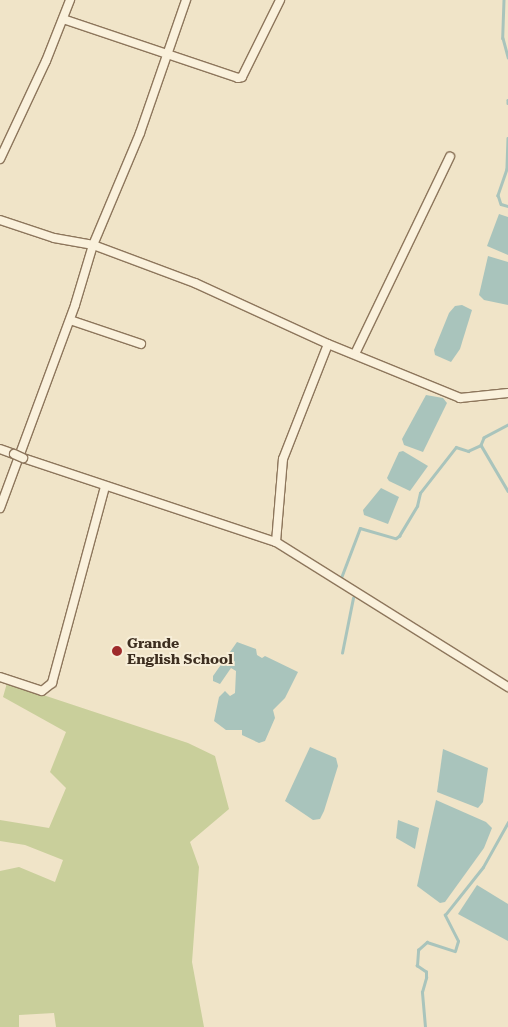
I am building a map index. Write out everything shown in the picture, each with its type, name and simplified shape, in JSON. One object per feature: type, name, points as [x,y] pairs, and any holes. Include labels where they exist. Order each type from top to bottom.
[{"type":"street","points":[[0,160],[70,0]]},
{"type":"street","points":[[0,508],[169,54],[186,0]]},
{"type":"street","points":[[62,19],[226,75],[242,77],[280,0]]},
{"type":"street","points":[[355,354],[450,156]]},
{"type":"street","points":[[0,220],[54,238],[96,246],[195,283],[328,344],[460,398],[508,393]]},
{"type":"street","points":[[70,320],[141,344]]},
{"type":"street","points":[[276,542],[283,458],[328,344]]},
{"type":"street","points":[[0,449],[105,486],[276,542],[508,687]]},
{"type":"street","points":[[0,677],[42,691],[52,683],[105,486]]},
{"type":"green space","points":[[7,683],[188,743],[215,756],[229,809],[190,842],[199,867],[192,962],[204,1027],[56,1027],[54,1013],[19,1015],[19,1027],[0,1027],[0,871],[19,867],[55,882],[63,860],[25,845],[0,841],[0,820],[49,828],[66,788],[50,772],[66,732],[3,697]]},
{"type":"water","points":[[499,214],[508,217],[508,255],[487,246]]},
{"type":"water","points":[[488,256],[508,262],[508,305],[484,300],[479,295]]},
{"type":"water","points":[[462,305],[472,310],[460,349],[451,362],[435,355],[434,350],[449,313],[455,306]]},
{"type":"water","points":[[426,395],[443,398],[447,403],[423,452],[404,445],[402,439]]},
{"type":"water","points":[[403,451],[428,466],[410,491],[389,481],[387,478],[399,452]]},
{"type":"water","points":[[381,488],[399,497],[388,524],[364,515],[363,510]]},
{"type":"water","points":[[237,642],[256,649],[257,655],[262,658],[265,656],[298,672],[285,698],[273,710],[275,718],[265,741],[259,743],[242,735],[242,730],[226,730],[214,721],[219,697],[225,691],[230,696],[235,693],[236,671],[231,668],[220,684],[213,681],[213,676]]},
{"type":"water","points":[[310,747],[336,758],[338,766],[324,811],[320,819],[313,820],[285,801]]},
{"type":"water","points":[[443,749],[488,768],[483,802],[478,808],[437,792]]},
{"type":"water","points":[[436,800],[486,822],[492,828],[484,848],[445,902],[440,903],[417,886]]},
{"type":"water","points":[[398,820],[419,828],[415,849],[396,838]]},
{"type":"water","points":[[477,885],[508,904],[508,941],[458,914]]},
{"type":"waterway","points":[[504,0],[503,38],[508,57]]},
{"type":"waterway","points":[[508,138],[507,169],[498,195],[501,204],[508,206]]},
{"type":"waterway","points":[[508,425],[484,438],[481,445],[508,491]]},
{"type":"waterway","points":[[341,578],[360,528],[396,538],[399,536],[417,506],[420,493],[456,447],[468,451],[481,445]]},
{"type":"waterway","points":[[342,653],[353,598]]},
{"type":"waterway","points":[[425,1027],[422,992],[426,972],[417,966],[418,950],[427,942],[455,951],[458,941],[445,915],[483,867],[508,822]]},
{"type":"place","name":"Grande English School","points":[[117,651]]}]
